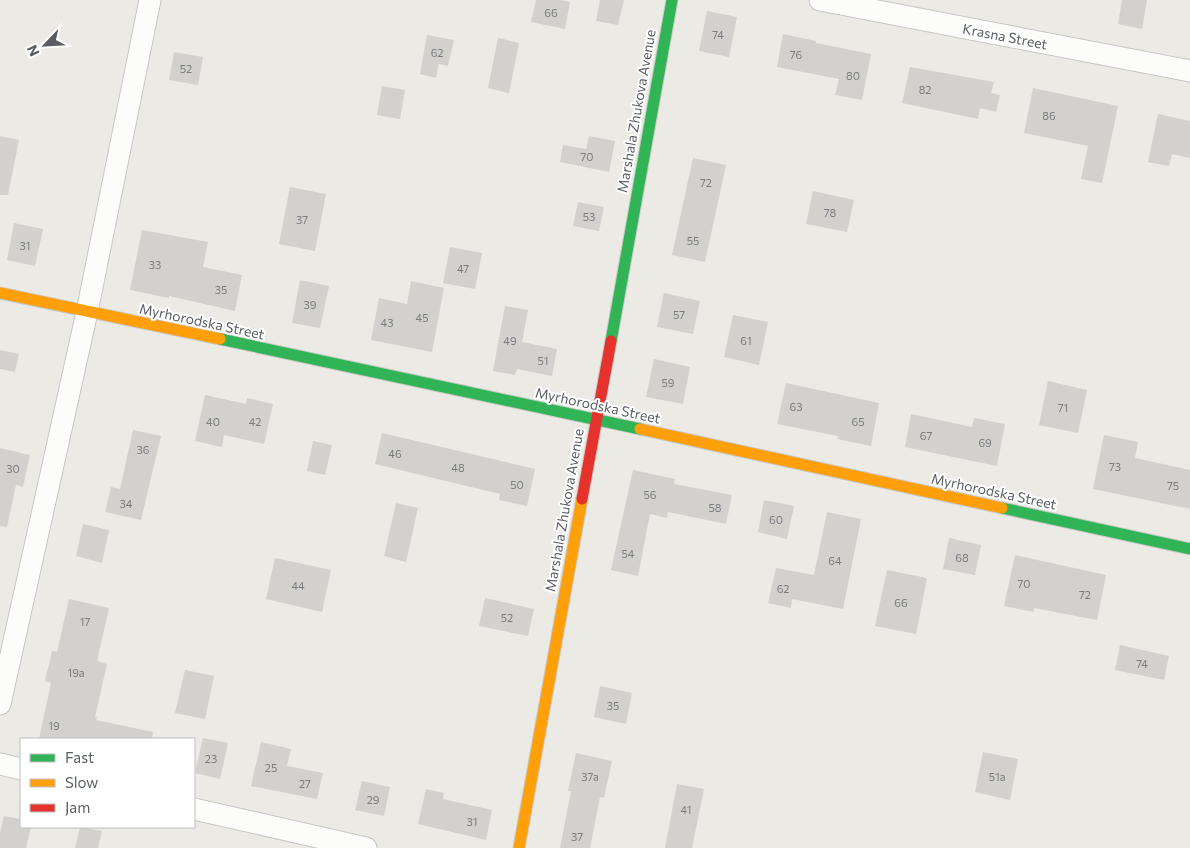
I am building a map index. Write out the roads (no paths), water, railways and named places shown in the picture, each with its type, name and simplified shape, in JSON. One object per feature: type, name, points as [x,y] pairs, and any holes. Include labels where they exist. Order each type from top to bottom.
[{"type":"street","points":[[0,704],[87,312],[150,0]]},
{"type":"street","name":"Marshala Zhukova Avenue","points":[[519,848],[672,0]]},
{"type":"street","name":"Krasna Street","points":[[820,0],[1190,72]]},
{"type":"street","name":"Myrhorodska Street","points":[[0,293],[596,419],[1190,549]]},
{"type":"street","points":[[0,764],[20,769]]},
{"type":"street","points":[[195,809],[366,848]]}]
